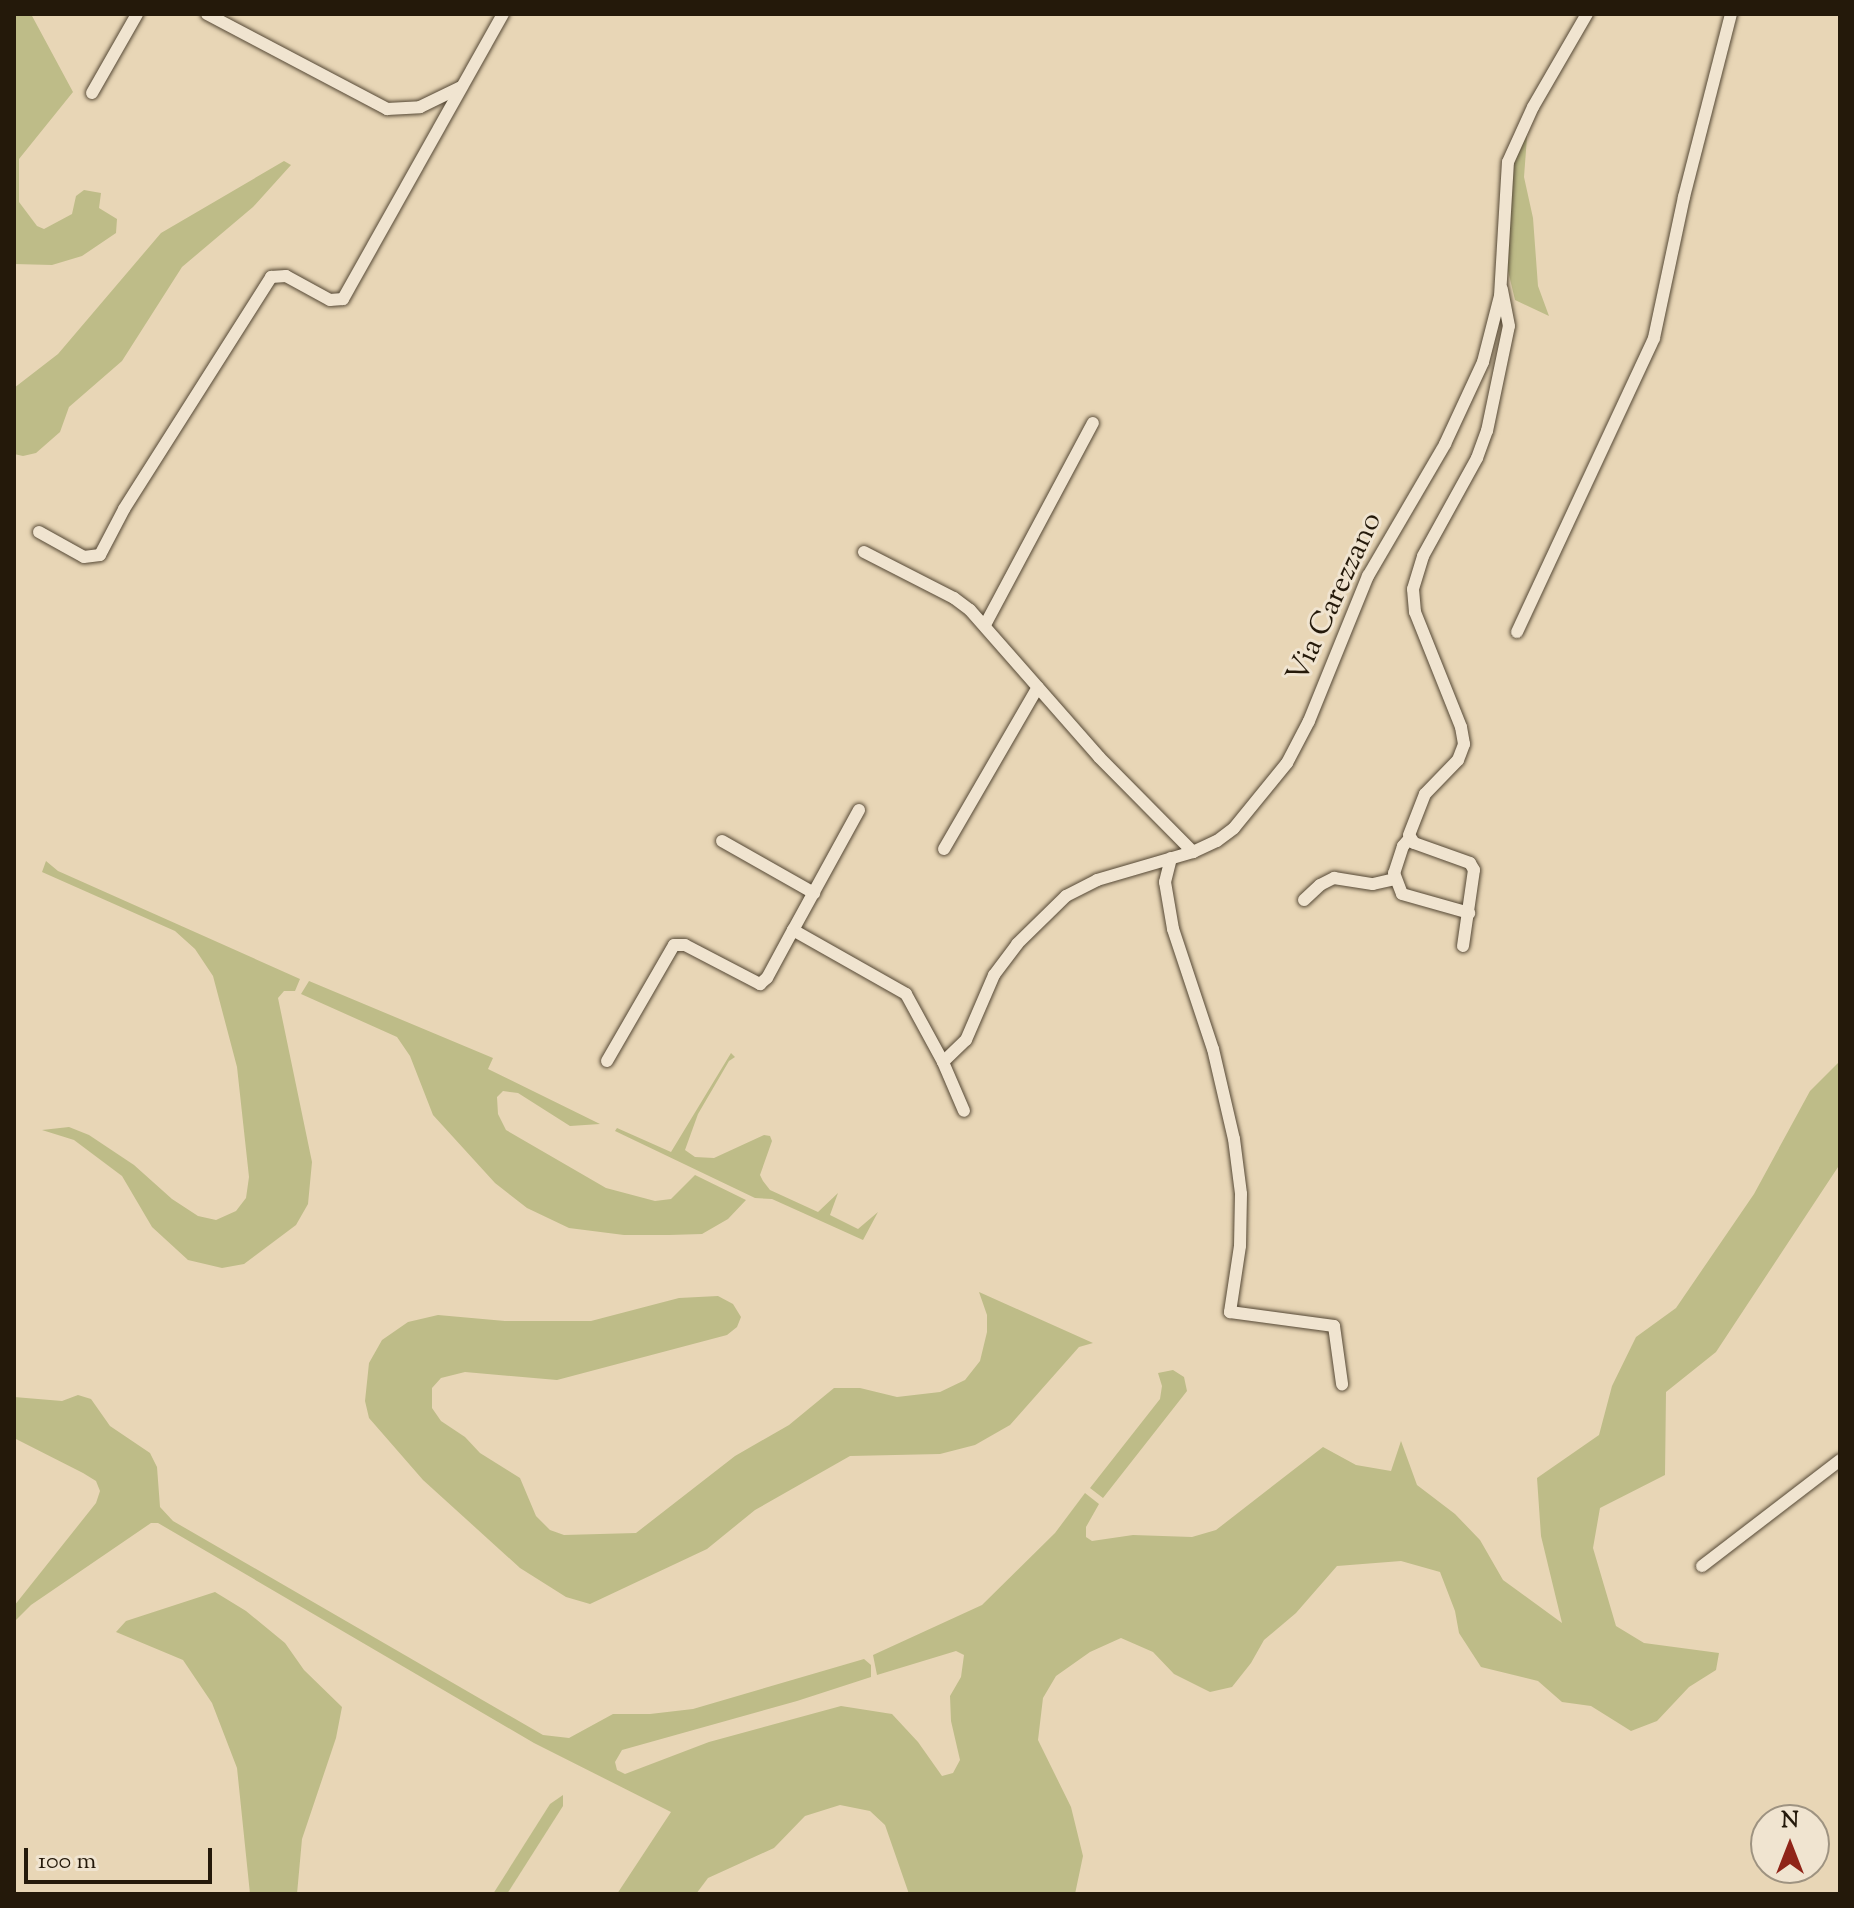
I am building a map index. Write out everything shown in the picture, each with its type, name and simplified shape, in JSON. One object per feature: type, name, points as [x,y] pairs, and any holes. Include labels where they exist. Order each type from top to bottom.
[{"type":"street","points":[[92,93],[137,14]]},
{"type":"street","points":[[207,14],[387,109],[420,107],[461,87]]},
{"type":"street","points":[[39,532],[84,557],[100,555],[268,280],[286,276],[333,301],[344,297],[503,14]]},
{"type":"street","name":"Via Carezzano","points":[[943,1062],[966,1040],[994,975],[1017,944],[1061,901],[1097,880],[1193,852],[1234,828],[1273,783],[1293,753],[1368,576],[1466,403],[1488,345],[1501,286],[1504,194],[1510,156],[1533,107],[1587,14]]},
{"type":"street","points":[[1517,632],[1658,327],[1684,197],[1731,14]]},
{"type":"street","points":[[1463,946],[1474,878],[1470,863],[1417,844],[1410,838],[1409,828],[1425,794],[1458,760],[1463,749],[1461,727],[1415,612],[1413,589],[1423,556],[1471,471],[1487,431],[1509,326],[1501,286]]},
{"type":"street","points":[[985,625],[1093,423]]},
{"type":"street","points":[[864,552],[957,600],[985,625],[1099,757],[1193,852]]},
{"type":"street","points":[[944,849],[1038,687]]},
{"type":"street","points":[[607,1061],[674,945],[685,945],[760,984],[767,978],[859,810]]},
{"type":"street","points":[[1410,838],[1403,846],[1394,879],[1402,894],[1469,913]]},
{"type":"street","points":[[722,841],[814,893]]},
{"type":"street","points":[[1171,858],[1165,882],[1173,929],[1219,1068],[1234,1139],[1241,1194],[1240,1246],[1230,1312],[1334,1326],[1342,1384]]},
{"type":"street","points":[[1304,900],[1320,885],[1334,878],[1373,884],[1394,879]]},
{"type":"street","points":[[793,930],[903,991],[943,1062],[964,1111]]},
{"type":"street","points":[[1702,1566],[1840,1460]]},
{"type":"shaded area","points":[[14,14],[31,14],[73,92],[19,159],[19,202],[37,226],[44,229],[72,214],[76,196],[84,190],[101,193],[99,208],[117,219],[116,233],[82,256],[52,265],[14,264]]},
{"type":"shaded area","points":[[1524,133],[1527,137],[1524,177],[1533,218],[1538,286],[1549,316],[1515,300],[1506,262],[1513,164]]},
{"type":"shaded area","points":[[284,161],[291,165],[253,207],[182,267],[122,361],[69,407],[60,432],[36,453],[23,456],[14,454],[14,388],[58,354],[161,233]]},
{"type":"shaded area","points":[[46,861],[58,871],[300,979],[295,991],[284,991],[278,998],[312,1162],[308,1204],[296,1225],[244,1264],[222,1268],[188,1260],[152,1227],[122,1176],[74,1140],[42,1130],[69,1127],[89,1135],[134,1165],[172,1199],[198,1216],[216,1220],[236,1211],[246,1198],[249,1177],[237,1067],[213,976],[195,949],[175,931],[42,872]]},
{"type":"shaded area","points":[[309,981],[493,1058],[488,1069],[600,1124],[570,1126],[518,1093],[503,1091],[497,1097],[498,1114],[506,1130],[606,1188],[655,1201],[671,1199],[695,1175],[746,1200],[728,1219],[702,1234],[624,1235],[569,1228],[527,1208],[495,1183],[433,1115],[410,1056],[397,1037],[301,994]]},
{"type":"shaded area","points":[[731,1053],[735,1057],[729,1061],[698,1114],[685,1150],[695,1157],[714,1158],[764,1135],[770,1136],[772,1141],[760,1175],[770,1190],[818,1212],[838,1193],[830,1215],[858,1229],[878,1212],[863,1240],[772,1199],[755,1198],[615,1131],[617,1128],[671,1152]]},
{"type":"shaded area","points":[[1840,1061],[1840,1164],[1716,1352],[1666,1392],[1665,1475],[1600,1508],[1593,1548],[1616,1626],[1644,1643],[1719,1653],[1716,1670],[1689,1687],[1657,1721],[1631,1731],[1591,1706],[1562,1702],[1538,1681],[1481,1667],[1459,1633],[1455,1611],[1440,1572],[1401,1561],[1337,1566],[1296,1613],[1264,1640],[1232,1687],[1210,1692],[1174,1674],[1153,1652],[1121,1638],[1090,1652],[1056,1676],[1043,1698],[1038,1740],[1071,1807],[1083,1856],[1075,1894],[909,1894],[885,1825],[870,1811],[840,1805],[805,1816],[774,1848],[708,1878],[696,1894],[617,1894],[671,1812],[534,1743],[158,1523],[151,1523],[31,1605],[14,1622],[14,1606],[96,1503],[100,1491],[96,1481],[14,1438],[14,1397],[62,1401],[78,1395],[91,1399],[110,1426],[150,1453],[157,1467],[160,1507],[173,1521],[543,1735],[569,1738],[613,1714],[693,1709],[864,1659],[871,1665],[871,1677],[622,1750],[615,1762],[617,1770],[625,1774],[709,1742],[841,1706],[892,1714],[918,1742],[942,1776],[953,1773],[960,1760],[951,1721],[950,1696],[961,1677],[964,1655],[956,1651],[877,1675],[873,1655],[982,1605],[1055,1533],[1085,1493],[1099,1504],[1086,1527],[1086,1537],[1092,1541],[1133,1535],[1192,1537],[1216,1530],[1323,1447],[1356,1465],[1391,1471],[1401,1441],[1417,1485],[1455,1514],[1480,1540],[1503,1580],[1562,1623],[1541,1536],[1537,1478],[1599,1435],[1612,1386],[1636,1337],[1676,1308],[1754,1194],[1810,1091]]},
{"type":"shaded area","points":[[979,1292],[1093,1343],[1079,1347],[1010,1425],[975,1445],[940,1454],[850,1456],[755,1510],[707,1549],[590,1604],[566,1597],[520,1568],[423,1480],[369,1418],[365,1401],[369,1363],[382,1340],[408,1322],[438,1315],[505,1321],[591,1321],[679,1298],[718,1296],[733,1304],[741,1317],[737,1327],[727,1335],[557,1380],[465,1372],[441,1378],[432,1388],[432,1408],[441,1421],[465,1437],[480,1453],[520,1478],[536,1516],[550,1530],[564,1535],[636,1533],[735,1456],[789,1425],[834,1388],[860,1388],[897,1397],[940,1392],[965,1380],[980,1361],[987,1332],[987,1315]]},
{"type":"shaded area","points":[[1173,1370],[1184,1377],[1187,1391],[1103,1498],[1090,1488],[1160,1399],[1162,1386],[1158,1373]]},
{"type":"shaded area","points":[[215,1592],[246,1611],[285,1643],[304,1670],[342,1707],[336,1738],[302,1839],[297,1894],[250,1894],[237,1768],[212,1703],[183,1660],[116,1632],[126,1621]]},
{"type":"shaded area","points":[[563,1795],[563,1806],[507,1894],[493,1894],[550,1804]]}]
